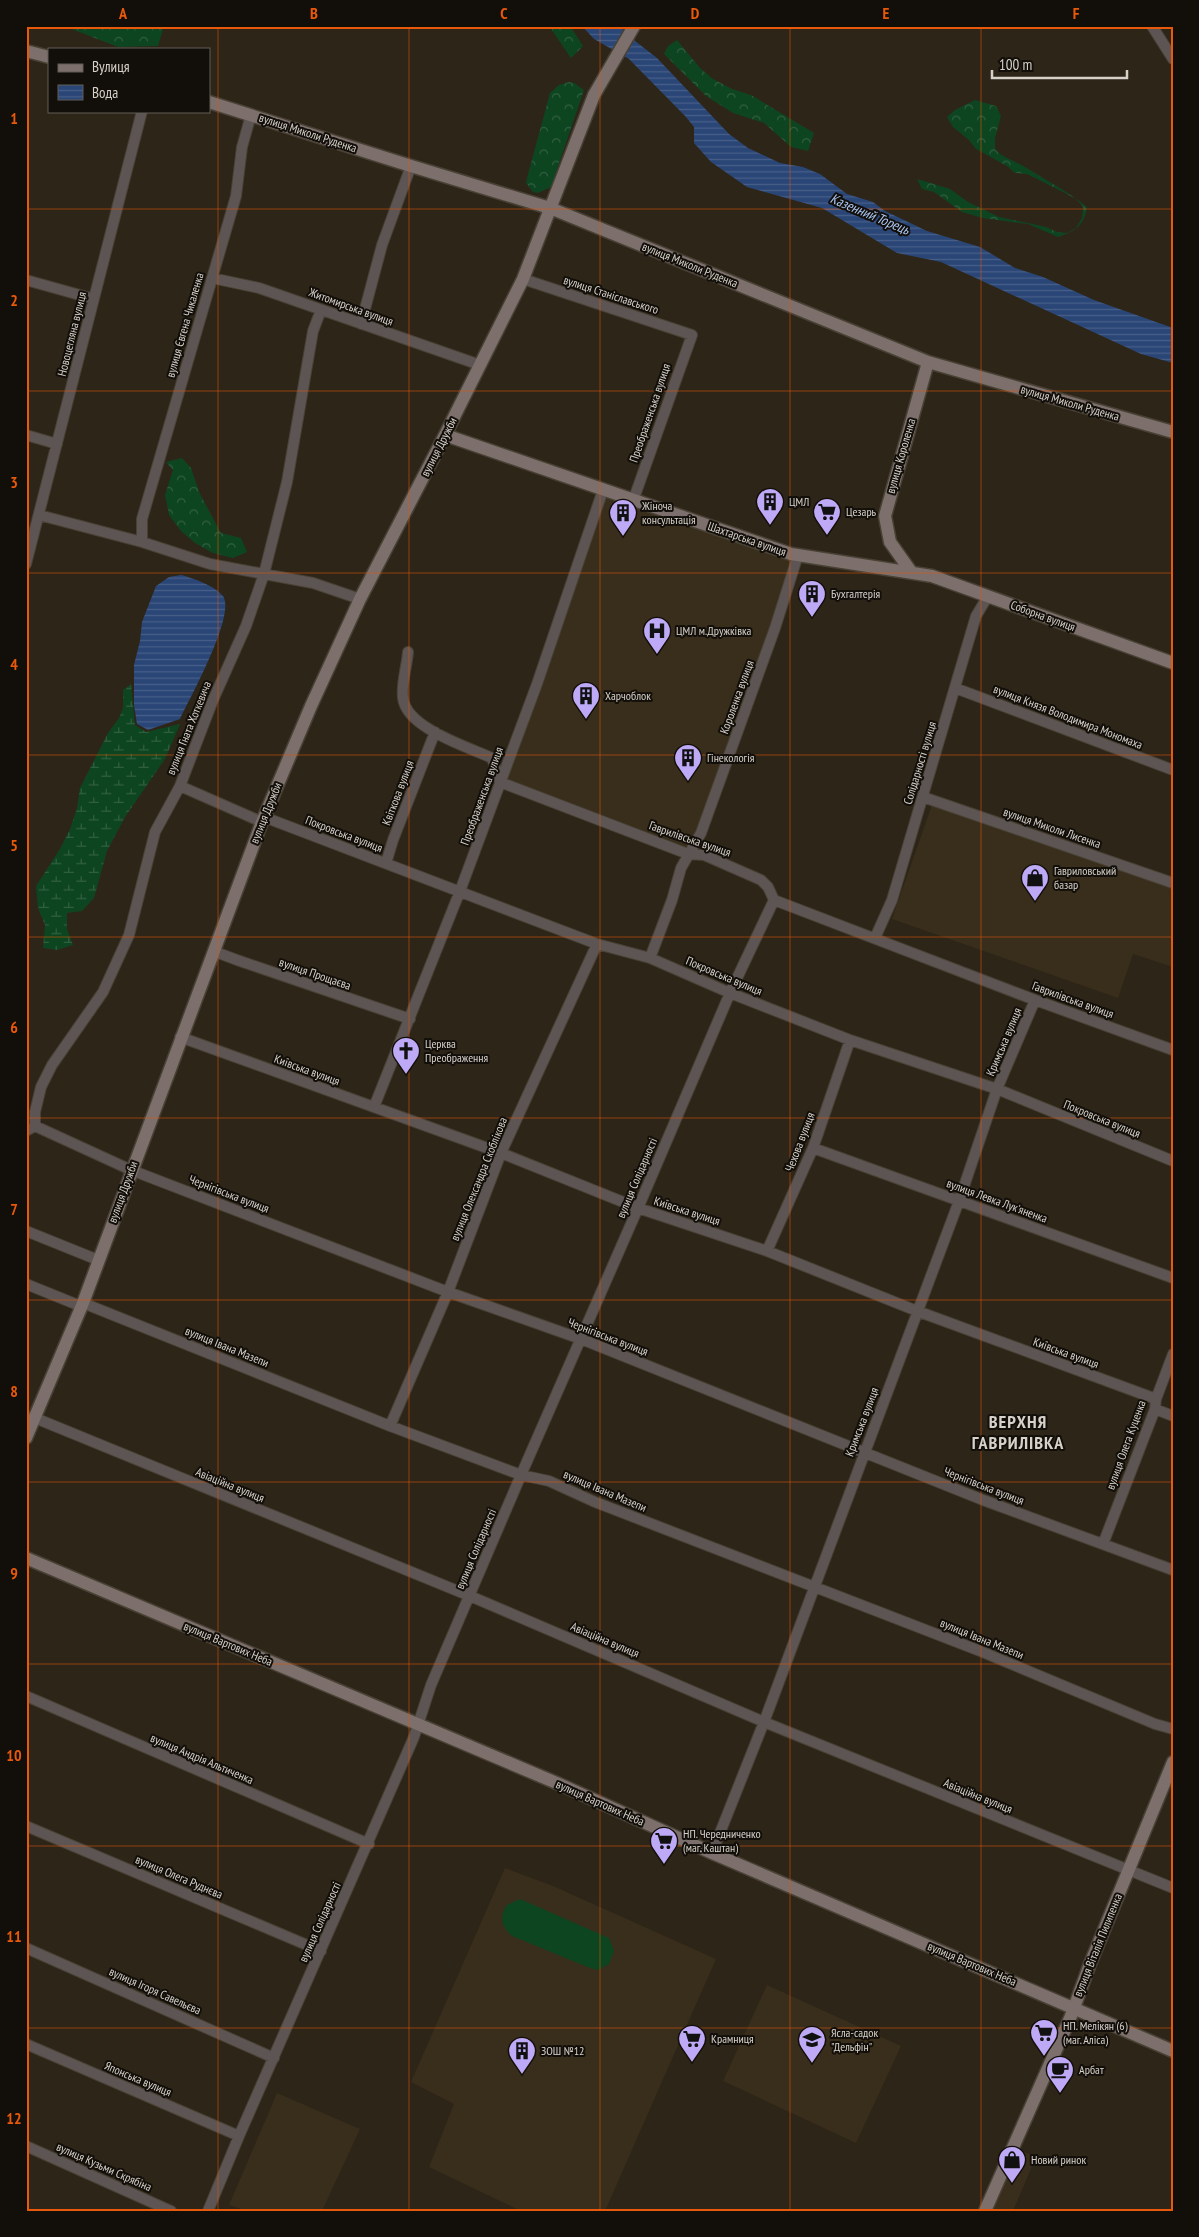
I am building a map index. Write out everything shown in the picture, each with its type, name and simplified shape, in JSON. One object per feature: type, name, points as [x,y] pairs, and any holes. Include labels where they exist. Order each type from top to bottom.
[{"type":"street","name":"вулиця Дружби","points":[[26,1438],[31,1418],[83,1303],[213,950],[263,820],[311,706],[360,599],[523,279],[594,94],[634,26]]},
{"type":"street","points":[[1152,26],[1173,59]]},
{"type":"street","points":[[26,51],[48,57]]},
{"type":"street","name":"вулиця Миколи Руденка","points":[[210,102],[550,208],[928,362],[1172,432]]},
{"type":"street","name":"Новоцегляна вулиця","points":[[26,564],[142,112]]},
{"type":"street","name":"вулиця Євгена Чикаленка","points":[[142,542],[142,519],[236,196],[242,147],[251,115]]},
{"type":"street","points":[[362,324],[382,245],[411,166]]},
{"type":"street","name":"Житомирська вулиця","points":[[212,278],[259,288],[480,366]]},
{"type":"street","name":"вулиця Станіславського","points":[[523,279],[692,335]]},
{"type":"street","points":[[26,280],[94,299]]},
{"type":"street","name":"вулиця Гната Хоткевича","points":[[30,1128],[41,1087],[52,1065],[103,992],[128,935],[155,832],[180,786],[213,700],[246,626],[264,574],[287,482],[313,331],[321,310]]},
{"type":"street","name":"Преображенська вулиця","points":[[633,501],[692,335]]},
{"type":"street","name":"вулиця Короленка","points":[[912,573],[890,542],[884,516],[928,362]]},
{"type":"street","points":[[26,435],[57,444]]},
{"type":"street","name":"Шахтарська вулиця","points":[[445,435],[633,501],[798,555],[912,573]]},
{"type":"street","name":"Преображенська вулиця","points":[[374,1107],[460,891],[537,684],[603,490]]},
{"type":"street","points":[[39,515],[142,542],[210,564],[313,583],[360,599]]},
{"type":"street","name":"Короленка вулиця","points":[[650,958],[672,900],[681,868],[701,833],[776,628],[798,555]]},
{"type":"street","name":"Соборна вулиця","points":[[912,573],[932,576],[1173,663]]},
{"type":"street","name":"Солідарності вулиця","points":[[875,938],[892,900],[976,616],[988,596]]},
{"type":"street","points":[[408,652],[403,698],[408,712],[435,732],[492,758],[500,782]]},
{"type":"street","name":"вулиця Князя Володимира Мономаха","points":[[955,688],[1173,770]]},
{"type":"street","name":"Квіткова вулиця","points":[[386,863],[393,840],[435,732]]},
{"type":"street","name":"Гаврилівська вулиця","points":[[500,782],[688,854],[704,855],[761,880],[768,887],[774,900],[1035,1000],[1173,1050]]},
{"type":"street","name":"Покровська вулиця","points":[[180,786],[263,820],[386,863],[597,944],[650,958],[730,993],[850,1040],[997,1089],[1173,1161]]},
{"type":"street","name":"вулиця Миколи Лисенка","points":[[923,797],[1173,883]]},
{"type":"street","name":"вулиця Солідарності","points":[[208,2211],[239,2136],[369,1844],[419,1725],[431,1685],[521,1475],[730,993],[774,900]]},
{"type":"street","name":"вулиця Олександра Скоблікова","points":[[390,1426],[448,1292],[500,1153],[597,944]]},
{"type":"street","name":"вулиця Прощаєва","points":[[213,950],[237,960],[410,1019]]},
{"type":"street","name":"Кримська вулиця","points":[[712,1853],[764,1722],[918,1311],[959,1201],[997,1089],[1035,1000]]},
{"type":"street","name":"Київська вулиця","points":[[180,1037],[500,1153],[638,1208],[767,1250],[1155,1404],[1173,1416]]},
{"type":"street","name":"Чехова вулиця","points":[[767,1250],[813,1148],[850,1040]]},
{"type":"street","name":"Чернігівська вулиця","points":[[30,1128],[132,1170],[448,1292],[581,1339],[983,1500],[1173,1570]]},
{"type":"street","name":"вулиця Левка Лук'яненка","points":[[813,1148],[1173,1278]]},
{"type":"street","points":[[26,1231],[98,1260]]},
{"type":"street","name":"вулиця Івана Мазепи","points":[[26,1284],[78,1305],[83,1303],[390,1426],[521,1475],[549,1481],[595,1502],[980,1651],[1155,1724],[1173,1729]]},
{"type":"street","name":"вулиця Олега Куценка","points":[[1103,1544],[1173,1354]]},
{"type":"street","name":"Авіаційна вулиця","points":[[31,1418],[470,1596],[764,1722],[1173,1888]]},
{"type":"street","name":"вулиця Вартових Неба","points":[[26,1558],[559,1784],[712,1853],[1173,2051]]},
{"type":"street","name":"вулиця Андрія Альтиченка","points":[[26,1696],[369,1844]]},
{"type":"street","name":"вулиця Віталія Пилипенка","points":[[985,2211],[1074,2008],[1173,1762]]},
{"type":"street","name":"вулиця Олега Руднєва","points":[[26,1826],[321,1951]]},
{"type":"street","name":"вулиця Ігоря Савельєва","points":[[26,1948],[274,2058]]},
{"type":"street","name":"Японська вулиця","points":[[26,2044],[239,2136]]},
{"type":"street","name":"вулиця Кузьми Скрябіна","points":[[26,2146],[171,2211]]},
{"type":"shaded area","name":"ЦМЛ м.Дружківка","points":[[606,496],[792,560],[772,625],[697,832],[686,850],[506,780],[543,685]]},
{"type":"shaded area","name":"Гавриловський базар","points":[[933,802],[1173,885],[1173,967],[1133,954],[1118,998],[892,919]]},
{"type":"shaded area","points":[[505,1868],[553,1886],[716,1959],[605,2211],[521,2211],[429,2167],[454,2104],[411,2082]]},
{"type":"shaded area","name":"Ясла-садок \"Дельфін\"","points":[[767,1985],[901,2046],[856,2143],[723,2081]]},
{"type":"shaded area","points":[[277,2093],[360,2129],[322,2211],[248,2211],[229,2205]]},
{"type":"shaded area","name":"Новий ринок","points":[[1015,2148],[1036,2157],[1013,2211],[988,2211]]},
{"type":"green space","points":[[64,26],[164,26],[158,46],[118,47]]},
{"type":"green space","points":[[549,26],[570,26],[583,46],[571,58]]},
{"type":"green space","points":[[677,40],[700,68],[713,79],[732,89],[751,95],[814,133],[808,151],[791,147],[764,123],[733,113],[706,96],[664,54],[668,46]]},
{"type":"green space","points":[[569,82],[584,90],[551,187],[538,193],[533,192],[526,183],[550,93],[559,85]]},
{"type":"green space","points":[[975,100],[996,106],[1001,116],[995,138],[995,149],[1072,196],[1087,207],[1084,219],[1078,227],[1068,232],[1076,228],[1082,218],[1083,207],[1076,199],[1027,174],[1015,173],[1007,166],[976,149],[969,140],[953,127],[947,117],[955,110]]},
{"type":"green space","points":[[917,179],[950,189],[968,202],[999,217],[1067,233],[1058,237],[1028,224],[983,218],[962,212],[934,192],[922,189]]},
{"type":"green space","points":[[182,458],[191,468],[200,494],[221,533],[241,538],[247,552],[233,558],[213,553],[195,543],[181,531],[169,515],[165,495],[173,470],[166,462]]},
{"type":"green space","points":[[131,684],[135,725],[146,732],[180,724],[165,759],[125,817],[107,851],[94,898],[82,911],[67,913],[67,929],[73,945],[57,950],[43,948],[45,925],[38,908],[36,886],[60,849],[70,829],[77,808],[80,788],[108,733],[119,718],[123,708],[123,690]]},
{"type":"green space","points":[[520,1899],[609,1938],[614,1951],[609,1964],[598,1970],[590,1968],[512,1936],[505,1929],[502,1917],[507,1905]]},
{"type":"water","name":"Казенний Торець","points":[[582,26],[619,26],[657,58],[729,134],[748,148],[780,163],[803,167],[820,174],[847,194],[873,202],[885,211],[927,231],[980,247],[1015,268],[1043,277],[1094,300],[1173,328],[1173,363],[1141,354],[941,262],[897,253],[822,208],[747,187],[711,162],[694,143],[694,127],[629,59],[594,39]]},
{"type":"water","points":[[181,575],[209,586],[223,596],[225,606],[223,620],[210,657],[180,719],[148,730],[137,724],[134,705],[134,665],[140,641],[142,622],[156,586],[169,577]]},
{"type":"place","name":"ЦМЛ","points":[[770,526]]},
{"type":"place","name":"Цезарь","points":[[827,536]]},
{"type":"place","name":"Жіноча консультація","points":[[623,537]]},
{"type":"place","name":"Бухгалтерія","points":[[812,618]]},
{"type":"place","name":"ЦМЛ м.Дружківка","points":[[657,655]]},
{"type":"place","name":"Харчоблок","points":[[586,720]]},
{"type":"place","name":"Гінекологія","points":[[688,782]]},
{"type":"place","name":"Гавриловський базар","points":[[1035,902]]},
{"type":"place","name":"Церква Преображення","points":[[406,1075]]},
{"type":"place","name":"НП. Чередниченко (маг. Каштан)","points":[[664,1865]]},
{"type":"place","name":"НП. Мелікян (6) (маг. Аліса)","points":[[1044,2057]]},
{"type":"place","name":"Крамниця","points":[[692,2063]]},
{"type":"place","name":"Ясла-садок \"Дельфін\"","points":[[812,2064]]},
{"type":"place","name":"ЗОШ №12","points":[[522,2075]]},
{"type":"place","name":"Арбат","points":[[1060,2094]]},
{"type":"place","name":"Новий ринок","points":[[1012,2184]]},
{"type":"district","name":"ВЕРХНЯ ГАВРИЛІВКА","points":[[1018,1432]]}]
